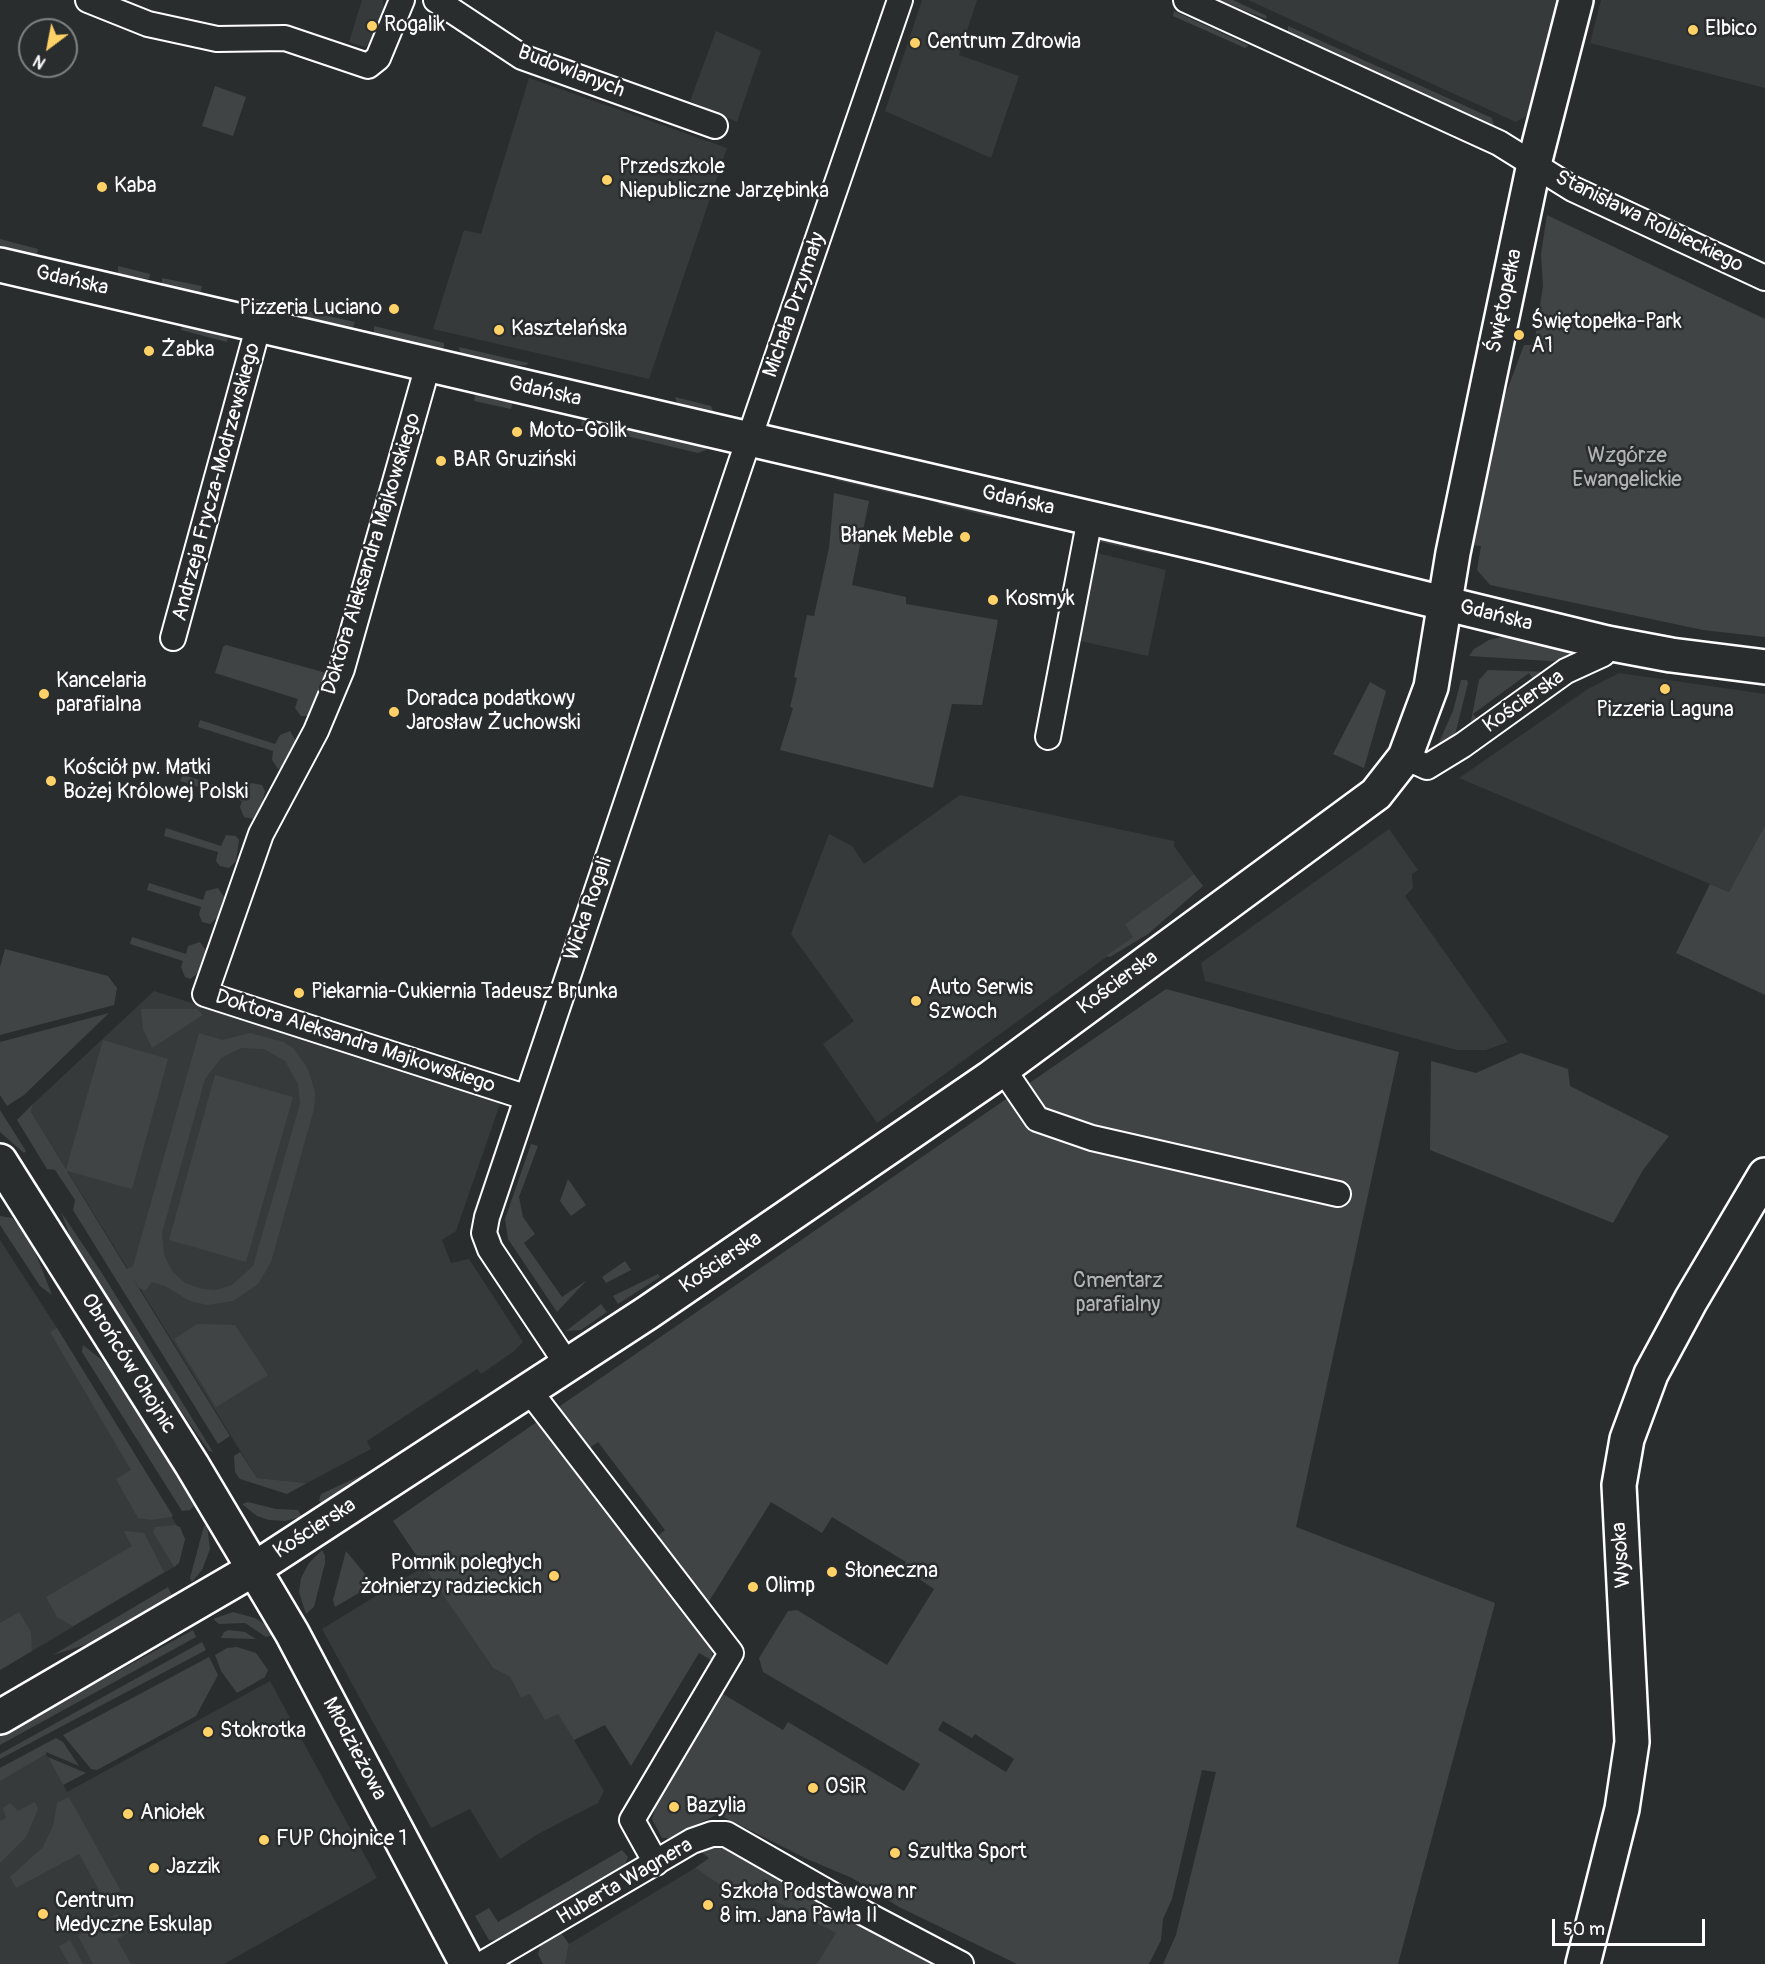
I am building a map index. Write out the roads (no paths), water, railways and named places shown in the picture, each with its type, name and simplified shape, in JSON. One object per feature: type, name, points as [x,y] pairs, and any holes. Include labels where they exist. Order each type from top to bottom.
[{"type":"main road","name":"Świętopełka","points":[[1445,604],[1457,533],[1534,164],[1576,0]]},
{"type":"main road","name":"Gdańska","points":[[0,265],[1090,518],[1607,643],[1671,656],[1765,667]]},
{"type":"main road","name":"Kościerska","points":[[0,1717],[254,1569],[694,1281],[1003,1069],[1117,983],[1366,803],[1391,778],[1405,757],[1431,687],[1445,604]]},
{"type":"main road","name":"Obrońców Chojnic","points":[[0,1161],[192,1465],[254,1569]]},
{"type":"main road","name":"Wysoka","points":[[1583,1964],[1622,1809],[1632,1742],[1619,1485],[1627,1439],[1641,1397],[1659,1359],[1765,1175]]},
{"type":"main road","name":"Młodzieżowa","points":[[254,1569],[303,1653],[467,1964]]},
{"type":"street","points":[[88,0],[148,24],[217,39],[285,38],[368,66],[378,58],[402,0]]},
{"type":"street","name":"Budowlanych","points":[[436,0],[522,57],[715,126]]},
{"type":"street","name":"Michała Drzymały","points":[[748,439],[900,0]]},
{"type":"street","name":"Stanisława Rolbieckiego","points":[[1186,0],[1499,143],[1573,189],[1765,278]]},
{"type":"street","name":"Andrzeja Frycza-Modrzewskiego","points":[[173,638],[259,324]]},
{"type":"street","name":"Doktora Aleksandra Majkowskiego","points":[[428,365],[342,669],[316,731],[261,834],[205,994],[525,1097]]},
{"type":"street","name":"Wicka Rogali","points":[[567,1365],[490,1249],[484,1233],[490,1202],[748,439]]},
{"type":"street","points":[[1048,737],[1090,518]]},
{"type":"street","name":"Kościerska","points":[[1405,757],[1427,766],[1463,745],[1566,671],[1603,654],[1607,643]]},
{"type":"street","points":[[1003,1069],[1037,1119],[1092,1138],[1338,1194]]},
{"type":"street","points":[[528,1389],[731,1653],[632,1820],[656,1863]]},
{"type":"street","name":"Huberta Wagnera","points":[[482,1964],[692,1841],[712,1834],[726,1834],[864,1913],[961,1964]]},
{"type":"place","name":"Rogalik","points":[[372,26]]},
{"type":"place","name":"Elbico","points":[[1693,30]]},
{"type":"place","name":"Centrum Zdrowia","points":[[915,43]]},
{"type":"place","name":"Przedszkole Niepubliczne Jarzębinka","points":[[607,180]]},
{"type":"place","name":"Kaba","points":[[102,187]]},
{"type":"place","name":"Pizzeria Luciano","points":[[394,309]]},
{"type":"place","name":"Kasztelańska","points":[[499,330]]},
{"type":"place","name":"Świętopełka-Park A1","points":[[1519,335]]},
{"type":"place","name":"Żabka","points":[[149,351]]},
{"type":"place","name":"Moto-Golik","points":[[517,432]]},
{"type":"place","name":"BAR Gruziński","points":[[441,461]]},
{"type":"place","name":"Błanek Meble","points":[[965,537]]},
{"type":"place","name":"Kosmyk","points":[[993,600]]},
{"type":"place","name":"Pizzeria Laguna","points":[[1665,689]]},
{"type":"place","name":"Kancelaria parafialna","points":[[44,694]]},
{"type":"place","name":"Doradca podatkowy Jarosław Żuchowski","points":[[394,712]]},
{"type":"place","name":"Kościół pw. Matki Bożej Królowej Polski","points":[[51,781]]},
{"type":"place","name":"Piekarnia-Cukiernia Tadeusz Brunka","points":[[299,993]]},
{"type":"place","name":"Auto Serwis Szwoch","points":[[916,1001]]},
{"type":"place","name":"Słoneczna","points":[[832,1572]]},
{"type":"place","name":"Pomnik poległych żołnierzy radzieckich","points":[[554,1576]]},
{"type":"place","name":"Olimp","points":[[753,1587]]},
{"type":"place","name":"Stokrotka","points":[[208,1732]]},
{"type":"place","name":"OSiR","points":[[813,1788]]},
{"type":"place","name":"Bazylia","points":[[674,1807]]},
{"type":"place","name":"Aniołek","points":[[128,1814]]},
{"type":"place","name":"FUP Chojnice 1","points":[[264,1840]]},
{"type":"place","name":"Szultka Sport","points":[[895,1853]]},
{"type":"place","name":"Jazzik","points":[[154,1868]]},
{"type":"place","name":"Szkoła Podstawowa nr 8 im. Jana Pawła II","points":[[708,1905]]},
{"type":"place","name":"Centrum Medyczne Eskulap","points":[[43,1914]]},
{"type":"park label","name":"Wzgórze Ewangelickie","points":[[1627,469]]},
{"type":"park label","name":"Cmentarz parafialny","points":[[1118,1294]]}]
